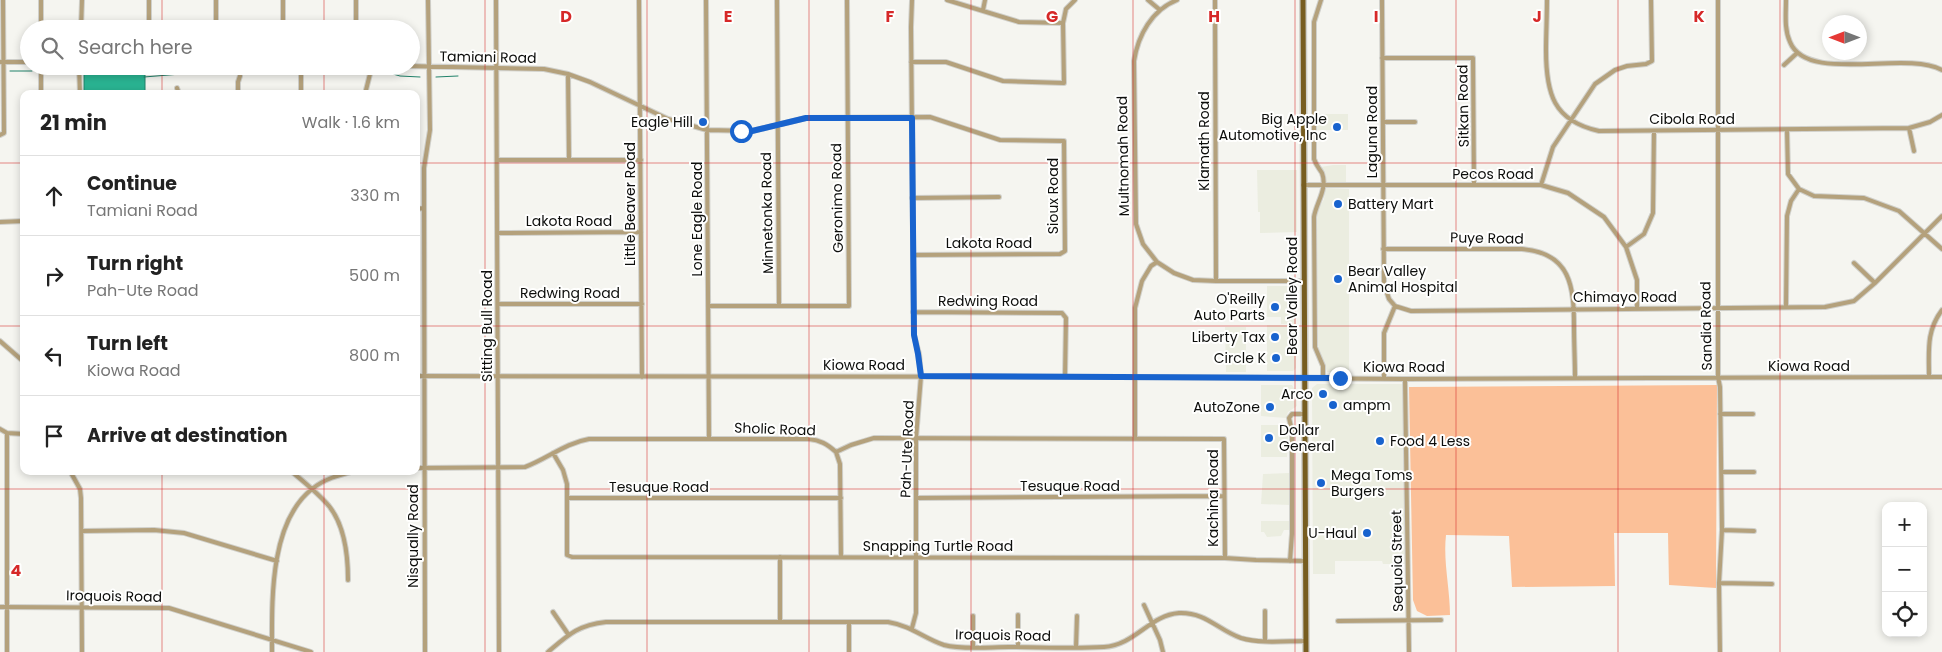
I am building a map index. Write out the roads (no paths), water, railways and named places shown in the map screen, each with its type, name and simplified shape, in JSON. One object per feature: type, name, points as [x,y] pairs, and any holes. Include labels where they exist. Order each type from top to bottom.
[{"type":"main road","name":"Bear Valley Road","points":[[1303,0],[1306,652]]},
{"type":"street","points":[[2,134],[5,85],[1,62],[3,0]]},
{"type":"street","points":[[40,0],[41,20]]},
{"type":"street","points":[[81,20],[82,0]]},
{"type":"street","points":[[148,20],[149,0]]},
{"type":"street","points":[[216,0],[216,20]]},
{"type":"street","points":[[283,20],[284,0]]},
{"type":"street","points":[[356,0],[356,20]]},
{"type":"street","name":"Nisqually Road","points":[[425,652],[424,168],[430,130],[428,0]]},
{"type":"street","name":"Sitting Bull Road","points":[[496,0],[499,652]]},
{"type":"street","name":"Little Beaver Road","points":[[640,0],[642,377]]},
{"type":"street","name":"Lone Eagle Road","points":[[706,0],[709,439]]},
{"type":"street","name":"Minnetonka Road","points":[[777,0],[779,306]]},
{"type":"street","name":"Geronimo Road","points":[[779,306],[849,306],[846,0]]},
{"type":"street","name":"Pah-Ute Road","points":[[912,0],[913,312],[914,335],[921,376],[916,438],[916,613],[912,628]]},
{"type":"street","points":[[947,0],[1019,22],[1063,23]]},
{"type":"street","points":[[983,10],[985,0]]},
{"type":"street","points":[[911,62],[946,62],[1003,81],[1064,82],[1063,23],[1066,10],[1075,0]]},
{"type":"street","points":[[1148,0],[1160,10]]},
{"type":"street","name":"Multnomah Road","points":[[1178,0],[1160,10],[1143,32],[1138,42],[1134,61],[1136,224],[1143,244],[1157,262],[1174,273],[1193,280],[1303,281]]},
{"type":"street","name":"Klamath Road","points":[[1215,0],[1216,281]]},
{"type":"street","points":[[1322,0],[1314,22],[1314,159],[1322,174],[1321,198],[1314,217],[1315,347],[1323,366],[1323,378]]},
{"type":"street","name":"Laguna Road","points":[[1382,0],[1384,284],[1389,298],[1395,306]]},
{"type":"street","name":"Cibola Road","points":[[1547,0],[1546,69],[1548,87],[1556,106],[1570,121],[1583,128],[1599,131],[1909,128],[1930,122],[1942,115]]},
{"type":"street","points":[[1541,186],[1553,147],[1595,84],[1621,68],[1646,64],[1652,61],[1651,0]]},
{"type":"street","name":"Sandia Road","points":[[1718,0],[1717,308],[1722,472],[1722,530],[1719,583],[1720,652]]},
{"type":"street","points":[[1786,0],[1786,30],[1790,43],[1796,54],[1807,60],[1823,64],[1914,63],[1942,70]]},
{"type":"street","points":[[1784,65],[1796,54]]},
{"type":"street","name":"Sitkan Road","points":[[1382,58],[1473,58],[1474,184]]},
{"type":"street","points":[[1,62],[20,62]]},
{"type":"street","name":"Tamiani Road","points":[[420,67],[544,68],[590,82],[640,107],[681,123],[707,130],[741,131],[777,126],[806,118],[930,118],[1000,140],[1064,141]]},
{"type":"street","points":[[568,74],[569,160]]},
{"type":"street","points":[[41,75],[41,90]]},
{"type":"street","points":[[79,75],[80,90]]},
{"type":"street","points":[[301,75],[301,90]]},
{"type":"street","points":[[366,90],[370,75]]},
{"type":"street","points":[[238,90],[240,76]]},
{"type":"street","points":[[1383,122],[1415,122]]},
{"type":"street","points":[[1909,128],[1914,151]]},
{"type":"street","points":[[1787,130],[1788,174],[1799,189],[1814,196],[1864,198],[1899,211],[1942,249]]},
{"type":"street","points":[[1626,247],[1644,234],[1654,213],[1654,131]]},
{"type":"street","name":"Sioux Road","points":[[1064,141],[1065,251]]},
{"type":"street","points":[[497,160],[640,160]]},
{"type":"street","name":"Pecos Road","points":[[1303,186],[1474,184],[1541,186],[1568,193],[1604,217],[1626,247],[1637,280],[1637,308]]},
{"type":"street","points":[[1786,306],[1787,216],[1791,201],[1799,189]]},
{"type":"street","points":[[912,198],[999,197]]},
{"type":"street","name":"Chimayo Road","points":[[1395,306],[1411,311],[1825,307],[1854,301],[1875,283],[1942,216]]},
{"type":"street","points":[[0,222],[20,222]]},
{"type":"street","name":"Lakota Road","points":[[497,233],[641,232]]},
{"type":"street","name":"Puye Road","points":[[1383,249],[1535,250],[1546,254],[1564,270],[1574,295],[1575,377]]},
{"type":"street","name":"Lakota Road","points":[[913,254],[1060,254],[1065,251]]},
{"type":"street","points":[[840,557],[840,464],[836,452],[850,444],[874,438],[1135,438],[1135,308],[1142,281],[1151,266],[1157,262]]},
{"type":"street","points":[[1854,264],[1875,283]]},
{"type":"street","name":"Redwing Road","points":[[498,304],[642,304]]},
{"type":"street","points":[[708,306],[779,306]]},
{"type":"street","points":[[1384,379],[1384,333],[1395,306]]},
{"type":"street","points":[[1929,377],[1929,337],[1934,320],[1942,310]]},
{"type":"street","name":"Redwing Road","points":[[913,312],[1062,313],[1066,318],[1065,377]]},
{"type":"street","points":[[0,342],[20,359]]},
{"type":"street","name":"Kiowa Road","points":[[420,376],[921,376],[1384,379],[1942,377]]},
{"type":"street","name":"Sequoia Street","points":[[1405,379],[1409,652]]},
{"type":"street","points":[[1290,560],[1292,534],[1292,431],[1289,418],[1292,414],[1304,414]]},
{"type":"street","points":[[1720,414],[1753,414]]},
{"type":"street","points":[[0,429],[7,433],[20,434]]},
{"type":"street","points":[[7,433],[7,652]]},
{"type":"street","name":"Kachina Road","points":[[1135,438],[1224,439],[1225,558]]},
{"type":"street","name":"Sholic Road","points":[[420,468],[524,467],[576,441],[588,439],[809,439],[818,440],[836,452]]},
{"type":"street","points":[[553,454],[563,470],[567,484],[567,498]]},
{"type":"street","points":[[1722,472],[1754,472]]},
{"type":"street","points":[[72,475],[80,489],[82,652]]},
{"type":"street","points":[[296,475],[329,506],[342,531],[348,561],[348,580]]},
{"type":"street","points":[[272,652],[273,594],[277,561],[286,524],[297,504],[312,489],[327,480],[341,475]]},
{"type":"street","name":"Tesuque Road","points":[[916,498],[1224,496]]},
{"type":"street","name":"Snapping Turtle Road","points":[[567,498],[567,555],[572,557],[1225,558],[1305,560]]},
{"type":"street","name":"Tesuque Road","points":[[567,498],[841,498]]},
{"type":"street","points":[[82,531],[154,530],[184,532],[277,561]]},
{"type":"street","points":[[1722,530],[1754,531]]},
{"type":"street","points":[[0,532],[7,532]]},
{"type":"street","points":[[780,557],[780,622]]},
{"type":"street","points":[[1719,583],[1772,584]]},
{"type":"street","points":[[1144,605],[1153,622],[1163,652]]},
{"type":"street","name":"Iroquois Road","points":[[0,607],[169,608],[311,652]]},
{"type":"street","points":[[1264,611],[1265,641]]},
{"type":"street","points":[[554,612],[568,634]]},
{"type":"street","name":"Iroquois Road","points":[[548,652],[554,650],[568,634],[592,623],[606,622],[888,622],[912,628],[944,645],[973,647],[1076,647],[1116,645],[1127,641],[1153,622],[1177,613],[1190,614],[1211,621],[1225,631],[1242,638],[1265,641],[1306,641]]},
{"type":"street","points":[[1018,615],[1018,647]]},
{"type":"street","points":[[973,616],[973,647]]},
{"type":"street","points":[[1076,647],[1077,616]]},
{"type":"street","points":[[1338,621],[1441,620]]},
{"type":"street","points":[[848,622],[848,652]]},
{"type":"waterway","points":[[10,71],[20,71]]},
{"type":"waterway","points":[[144,77],[168,75]]},
{"type":"waterway","points":[[396,75],[420,77]]},
{"type":"waterway","points":[[436,77],[458,76]]},
{"type":"place","name":"Eagle Hill","points":[[703,122]]},
{"type":"place","name":"Big Apple Automotive, Inc","points":[[1337,127]]},
{"type":"place","name":"Battery Mart","points":[[1338,204]]},
{"type":"place","name":"Bear Valley Animal Hospital","points":[[1338,279]]},
{"type":"place","name":"O'Reilly Auto Parts","points":[[1275,307]]},
{"type":"place","name":"Liberty Tax","points":[[1275,337]]},
{"type":"place","name":"Circle K","points":[[1276,358]]},
{"type":"place","name":"Arco","points":[[1323,394]]},
{"type":"place","name":"ampm","points":[[1333,405]]},
{"type":"place","name":"AutoZone","points":[[1270,407]]},
{"type":"place","name":"Dollar General","points":[[1269,438]]},
{"type":"place","name":"Food 4 Less","points":[[1380,441]]},
{"type":"place","name":"Mega Toms Burgers","points":[[1321,483]]},
{"type":"place","name":"U-Haul","points":[[1367,533]]}]
